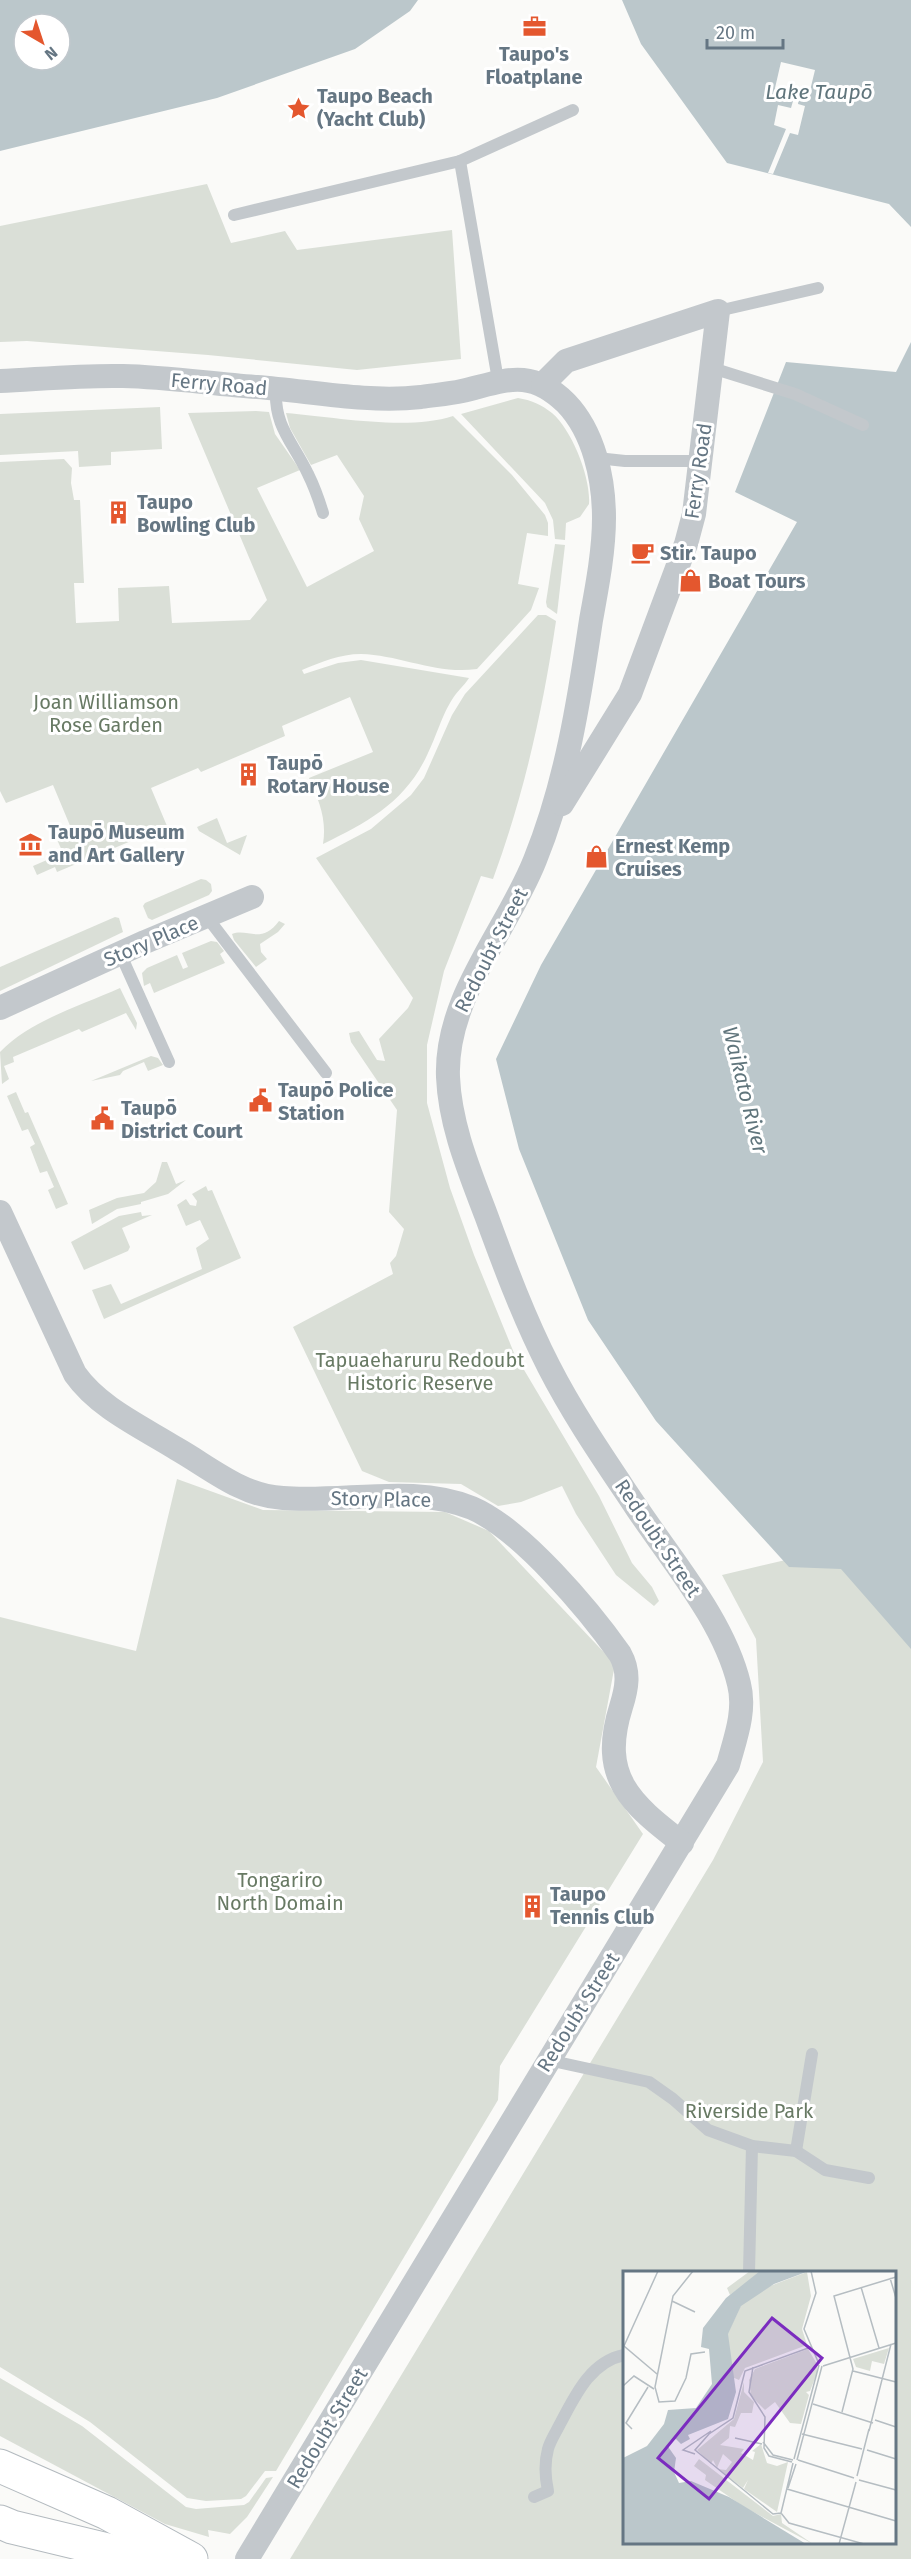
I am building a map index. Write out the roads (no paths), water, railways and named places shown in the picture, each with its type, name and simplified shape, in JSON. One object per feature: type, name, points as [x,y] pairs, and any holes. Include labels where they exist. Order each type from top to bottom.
[{"type":"main road","points":[[0,2466],[108,2513],[191,2559]]},
{"type":"main road","points":[[0,2522],[12,2527],[88,2543],[145,2559]]},
{"type":"street","name":"Ferry Road","points":[[548,826],[630,694],[686,544],[694,514],[718,311]]},
{"type":"street","points":[[592,448],[580,421],[569,406],[543,384],[566,361],[718,311]]},
{"type":"street","name":"Ferry Road","points":[[0,381],[124,376],[387,399],[460,392],[498,380],[521,380],[543,384]]},
{"type":"street","name":"Redoubt Street","points":[[247,2559],[548,2060],[682,1843],[728,1764],[740,1724],[742,1692],[734,1664],[710,1617],[632,1501],[551,1371],[518,1298],[489,1223],[456,1133],[450,1102],[447,1070],[450,1041],[458,1011],[528,876],[548,826],[559,790],[575,718],[594,605],[604,519],[592,448]]},
{"type":"street","name":"Story Place","points":[[0,1008],[120,953],[252,897]]},
{"type":"street","name":"Story Place","points":[[0,1020],[50,986]]},
{"type":"street","name":"Story Place","points":[[0,1213],[75,1374],[92,1393],[127,1418],[240,1487],[265,1496],[303,1499],[435,1498],[474,1509],[512,1533],[572,1596],[626,1664],[628,1678],[613,1740],[613,1761],[624,1786],[650,1818],[682,1843]]},
{"type":"lane","points":[[234,215],[460,161],[573,110]]},
{"type":"lane","points":[[460,161],[498,380]]},
{"type":"lane","points":[[718,311],[818,288]]},
{"type":"lane","points":[[712,368],[795,394],[863,425]]},
{"type":"lane","points":[[0,376],[0,381]]},
{"type":"lane","points":[[276,389],[279,422],[308,473],[324,513]]},
{"type":"lane","points":[[592,448],[625,461],[701,461]]},
{"type":"lane","points":[[207,917],[326,1073]]},
{"type":"lane","points":[[120,953],[169,1062]]},
{"type":"lane","points":[[796,2151],[812,2054]]},
{"type":"lane","points":[[548,2060],[649,2082],[673,2099],[708,2130],[752,2146],[796,2151],[825,2170],[869,2178]]},
{"type":"lane","points":[[749,2271],[752,2146]]},
{"type":"lane","points":[[534,2496],[548,2491],[544,2472],[548,2448],[584,2382],[599,2367],[615,2357],[623,2355]]},
{"type":"water","points":[[0,0],[418,0],[410,11],[355,49],[217,98],[0,151]]},
{"type":"water","name":"Lake Taupō","points":[[622,0],[911,0],[911,227],[889,204],[727,163],[641,44]]},
{"type":"water","name":"Waikato River","points":[[911,342],[911,1649],[841,1569],[789,1567],[656,1421],[588,1320],[519,1149],[496,1059],[541,965],[797,522],[735,492],[786,362],[896,372]]},
{"type":"place","name":"Taupo's Floatplane","points":[[534,26]]},
{"type":"place","name":"Taupo Beach (Yacht Club)","points":[[299,108]]},
{"type":"place","name":"Taupo Bowling Club","points":[[119,513]]},
{"type":"place","name":"Stir. Taupo","points":[[642,553]]},
{"type":"place","name":"Boat Tours","points":[[690,581]]},
{"type":"place","name":"Taupō Rotary House","points":[[249,775]]},
{"type":"place","name":"Taupō Museum and Art Gallery","points":[[30,844]]},
{"type":"place","name":"Ernest Kemp Cruises","points":[[597,857]]},
{"type":"place","name":"Taupō Police Station","points":[[260,1101]]},
{"type":"place","name":"Taupō District Court","points":[[103,1119]]},
{"type":"place","name":"Taupo Tennis Club","points":[[532,1906]]},
{"type":"park label","name":"Joan Williamson Rose Garden","points":[[106,714]]},
{"type":"park label","name":"Tapuaeharuru Redoubt Historic Reserve","points":[[420,1372]]},
{"type":"park label","name":"Tongariro North Domain","points":[[280,1892]]},
{"type":"park label","name":"Riverside Park","points":[[749,2111]]}]
